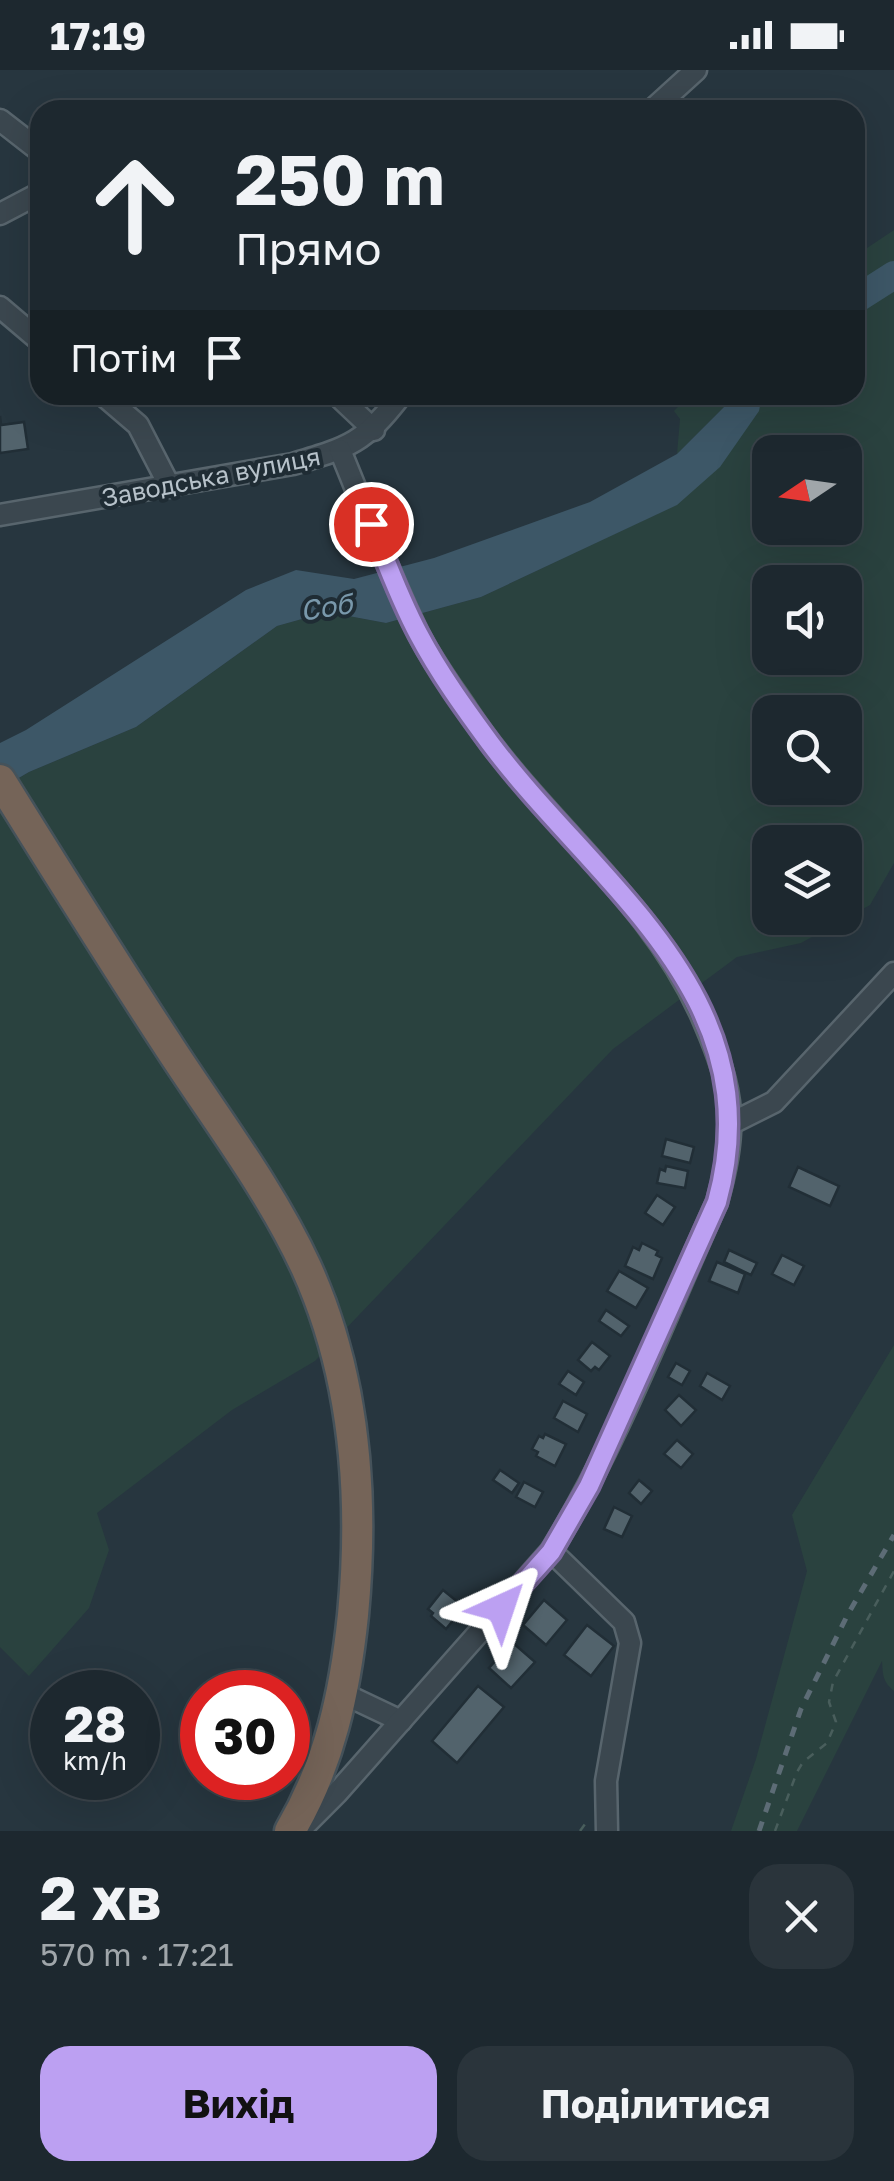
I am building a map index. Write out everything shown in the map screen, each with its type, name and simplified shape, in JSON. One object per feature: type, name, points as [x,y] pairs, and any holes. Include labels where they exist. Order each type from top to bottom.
[{"type":"highway","points":[[0,780],[278,1213],[306,1268],[328,1327],[354,1447],[359,1514],[355,1589],[342,1694],[331,1744],[307,1803],[290,1831]]},
{"type":"street","points":[[663,100],[696,70]]},
{"type":"street","points":[[0,120],[30,143]]},
{"type":"street","points":[[0,214],[30,198]]},
{"type":"street","points":[[0,307],[30,332]]},
{"type":"street","points":[[115,405],[138,425],[170,487]]},
{"type":"street","points":[[348,405],[374,430]]},
{"type":"street","name":"Заводська вулиця","points":[[0,515],[292,464],[340,450],[374,430],[393,405]]},
{"type":"street","points":[[300,1831],[551,1552],[597,1470],[717,1202],[727,1165],[730,1124],[724,1076],[713,1042],[675,961],[627,897],[491,744],[420,636],[340,450]]},
{"type":"street","points":[[730,1124],[774,1102],[894,973]]},
{"type":"street","points":[[551,1552],[624,1622],[629,1632],[606,1781],[606,1831]]},
{"type":"street","points":[[342,1694],[401,1721]]},
{"type":"path","points":[[775,1831],[797,1772],[803,1762],[827,1743],[836,1722],[829,1702],[833,1682],[894,1571]]},
{"type":"green space","points":[[894,230],[894,863],[870,905],[862,909],[862,825],[752,825],[752,935],[816,935],[801,943],[737,957],[613,1049],[315,1361],[232,1410],[97,1513],[109,1550],[89,1608],[34,1670],[30,1670],[29,1676],[0,1647],[0,789],[29,772],[136,727],[277,626],[327,612],[386,623],[481,597],[676,505],[754,405],[865,405],[865,249]]},
{"type":"green space","points":[[680,405],[726,405],[677,454],[680,419],[674,411]]},
{"type":"green space","points":[[894,1345],[894,1691],[885,1681],[882,1661],[797,1831],[731,1831],[756,1759],[807,1571],[792,1515]]},
{"type":"water","points":[[726,405],[760,405],[720,467],[677,505],[481,597],[386,623],[327,612],[277,626],[136,727],[29,772],[0,789],[0,743],[246,590],[296,570],[354,579],[434,558],[590,502],[677,454]]},
{"type":"building","points":[[0,416],[1,425],[24,422],[28,449],[0,453]]},
{"type":"building","points":[[666,1139],[694,1147],[690,1163],[662,1156]]},
{"type":"building","points":[[666,1166],[688,1171],[685,1188],[657,1183],[660,1169],[665,1171]]},
{"type":"building","points":[[798,1167],[839,1186],[830,1206],[789,1187]]},
{"type":"building","points":[[657,1195],[675,1207],[663,1225],[645,1213]]},
{"type":"building","points":[[642,1243],[658,1251],[656,1255],[662,1258],[653,1279],[625,1266],[633,1247],[639,1250]]},
{"type":"building","points":[[729,1250],[757,1263],[751,1275],[724,1262]]},
{"type":"building","points":[[782,1255],[804,1266],[794,1285],[772,1274]]},
{"type":"building","points":[[717,1262],[745,1274],[738,1293],[709,1281]]},
{"type":"building","points":[[619,1271],[648,1288],[636,1308],[607,1291]]},
{"type":"building","points":[[606,1310],[629,1326],[621,1336],[599,1321]]},
{"type":"building","points":[[592,1342],[610,1356],[599,1370],[595,1367],[591,1371],[578,1360]]},
{"type":"building","points":[[676,1363],[690,1371],[682,1385],[668,1377]]},
{"type":"building","points":[[568,1371],[584,1382],[576,1395],[559,1384]]},
{"type":"building","points":[[707,1373],[730,1386],[722,1400],[700,1386]]},
{"type":"building","points":[[679,1395],[696,1410],[681,1426],[665,1410]]},
{"type":"building","points":[[563,1401],[587,1414],[578,1432],[554,1418]]},
{"type":"building","points":[[545,1434],[566,1444],[555,1466],[536,1456],[538,1452],[532,1449],[539,1436],[543,1438]]},
{"type":"building","points":[[677,1440],[693,1454],[681,1468],[664,1454]]},
{"type":"building","points":[[500,1470],[519,1483],[512,1493],[493,1480]]},
{"type":"building","points":[[639,1480],[652,1491],[641,1504],[629,1493]]},
{"type":"building","points":[[524,1482],[543,1492],[535,1507],[516,1497]]},
{"type":"building","points":[[614,1507],[632,1516],[622,1537],[604,1529]]},
{"type":"building","points":[[443,1590],[464,1607],[446,1629],[428,1609]]},
{"type":"building","points":[[544,1600],[567,1620],[546,1645],[523,1625]]},
{"type":"building","points":[[587,1625],[614,1646],[591,1676],[564,1655]]},
{"type":"building","points":[[512,1642],[535,1662],[511,1688],[489,1668]]},
{"type":"building","points":[[478,1686],[504,1707],[457,1763],[432,1741]]},
{"type":"waterway","name":"Соб","points":[[865,294],[894,275]]},
{"type":"railway","points":[[759,1831],[801,1709],[848,1614],[894,1535]]},
{"type":"route","points":[[371,524],[420,636],[468,712],[516,776],[627,897],[675,961],[713,1042],[730,1112],[727,1165],[717,1202],[597,1470],[551,1552],[501,1608]]}]
